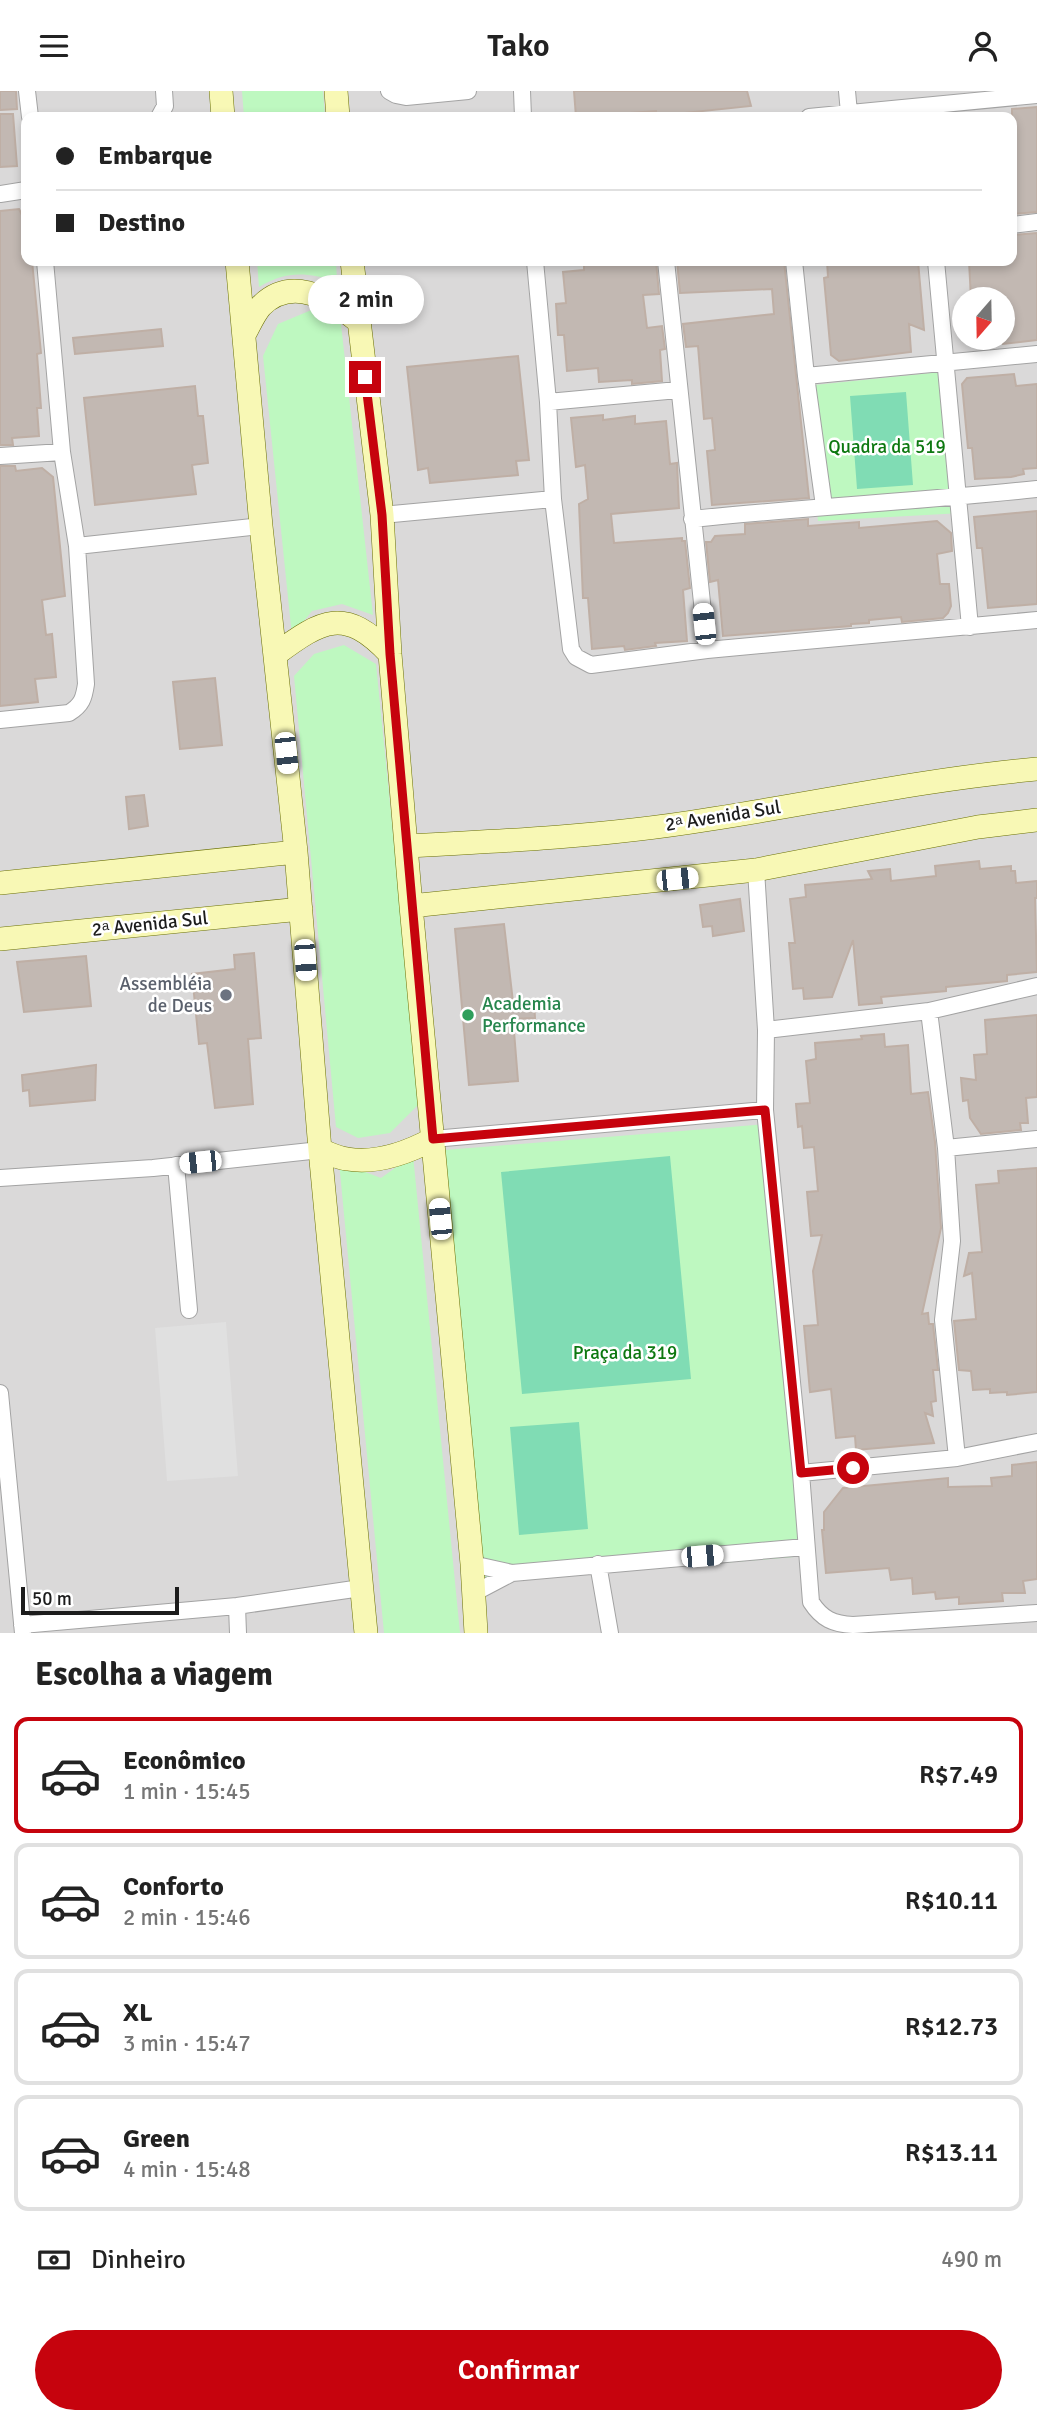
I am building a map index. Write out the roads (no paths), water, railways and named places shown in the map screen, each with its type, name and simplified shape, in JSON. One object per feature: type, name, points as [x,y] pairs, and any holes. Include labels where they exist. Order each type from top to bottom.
[{"type":"main road","points":[[221,91],[223,112]]},
{"type":"main road","points":[[336,91],[338,112]]},
{"type":"main road","points":[[237,266],[261,526],[296,852],[320,1150],[366,1633]]},
{"type":"main road","points":[[352,266],[382,515],[390,654],[411,906],[472,1564],[476,1633]]},
{"type":"main road","points":[[244,335],[259,308],[275,295],[294,290],[319,295],[338,305],[358,321]]},
{"type":"main road","points":[[276,654],[325,623],[342,623],[358,628],[377,640],[390,654]]},
{"type":"main road","name":"2ᵃ Avenida Sul","points":[[407,846],[595,834],[690,822],[913,785],[1037,769]]},
{"type":"main road","points":[[411,906],[755,870],[978,827],[1037,820]]},
{"type":"main road","points":[[0,883],[296,852]]},
{"type":"main road","name":"2ᵃ Avenida Sul","points":[[0,940],[301,909]]},
{"type":"main road","points":[[320,1150],[347,1159],[378,1159],[405,1153],[433,1139]]},
{"type":"street","points":[[27,91],[29,112]]},
{"type":"street","points":[[162,112],[165,106],[164,91]]},
{"type":"street","points":[[389,91],[406,97],[467,91]]},
{"type":"street","points":[[522,91],[523,112]]},
{"type":"street","points":[[847,91],[849,112]]},
{"type":"street","points":[[919,112],[1037,95]]},
{"type":"street","points":[[0,194],[21,191]]},
{"type":"street","points":[[1017,224],[1037,222]]},
{"type":"street","points":[[0,720],[69,713],[78,708],[84,698],[86,684],[77,546],[62,451],[45,266]]},
{"type":"street","points":[[535,266],[548,402],[553,499],[571,649],[576,657],[591,665],[707,650],[1037,620]]},
{"type":"street","points":[[666,266],[707,650]]},
{"type":"street","points":[[795,266],[824,506]]},
{"type":"street","points":[[936,266],[970,627]]},
{"type":"street","points":[[806,376],[1037,354]]},
{"type":"street","points":[[548,402],[678,390]]},
{"type":"street","points":[[0,456],[62,451]]},
{"type":"street","points":[[692,519],[1037,489]]},
{"type":"street","points":[[382,515],[553,499]]},
{"type":"street","points":[[77,546],[261,526]]},
{"type":"street","points":[[755,870],[766,1030],[765,1110],[811,1602],[821,1617],[839,1625],[1037,1612]]},
{"type":"street","points":[[766,1030],[929,1011],[1037,986]]},
{"type":"street","points":[[929,1011],[946,1148],[952,1241],[943,1320],[957,1458]]},
{"type":"street","points":[[433,1139],[765,1110]]},
{"type":"street","points":[[946,1148],[1037,1139]]},
{"type":"street","points":[[0,1178],[176,1165],[320,1150]]},
{"type":"street","points":[[176,1165],[189,1310]]},
{"type":"street","points":[[0,1392],[7,1550],[22,1629],[361,1588]]},
{"type":"street","points":[[801,1473],[957,1458],[1037,1442]]},
{"type":"street","points":[[472,1564],[512,1573],[805,1547]]},
{"type":"street","points":[[598,1564],[610,1633]]},
{"type":"street","points":[[474,1593],[512,1573]]},
{"type":"street","points":[[237,1605],[238,1633]]},
{"type":"place","name":"Assembléia de Deus","points":[[226,995]]},
{"type":"place","name":"Academia Performance","points":[[468,1015]]},
{"type":"park label","name":"Quadra da 519","points":[[887,447]]},
{"type":"park label","name":"Praça da 319","points":[[625,1353]]}]
